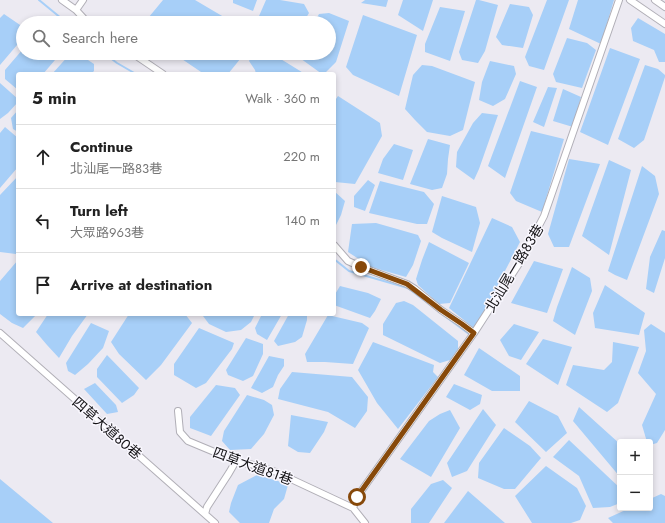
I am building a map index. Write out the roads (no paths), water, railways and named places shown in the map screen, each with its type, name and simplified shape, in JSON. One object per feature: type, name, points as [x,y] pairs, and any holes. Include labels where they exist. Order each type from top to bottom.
[{"type":"street","points":[[62,0],[82,16]]},
{"type":"street","points":[[76,10],[83,0]]},
{"type":"street","name":"北汕尾一路83巷","points":[[354,508],[357,497],[474,333],[520,262],[544,216],[619,0]]},
{"type":"street","points":[[630,0],[665,24]]},
{"type":"street","points":[[655,0],[665,7]]},
{"type":"street","points":[[142,60],[160,72]]},
{"type":"street","points":[[336,247],[348,261],[407,284],[474,333]]},
{"type":"street","name":"四草大道80巷","points":[[0,334],[215,523]]},
{"type":"street","name":"四草大道81巷","points":[[178,411],[180,432],[188,441],[236,461],[276,472],[354,508],[365,523]]},
{"type":"street","points":[[205,514],[207,506],[236,461]]},
{"type":"water","points":[[163,0],[195,0],[222,16],[150,16]]},
{"type":"water","points":[[233,0],[257,0],[253,11],[233,3]]},
{"type":"water","points":[[266,0],[280,0],[304,4],[309,13],[307,16],[259,16]]},
{"type":"water","points":[[365,0],[388,0],[386,7],[361,3]]},
{"type":"water","points":[[403,0],[433,0],[423,31],[398,15]]},
{"type":"water","points":[[476,0],[498,5],[485,51],[478,63],[462,60],[459,52]]},
{"type":"water","points":[[547,0],[569,0],[544,70],[529,66],[525,57]]},
{"type":"water","points":[[578,0],[614,0],[601,44],[569,29]]},
{"type":"water","points":[[510,4],[529,7],[533,15],[523,48],[502,45],[496,37]]},
{"type":"water","points":[[440,7],[465,11],[450,61],[425,52],[425,44]]},
{"type":"water","points":[[329,13],[349,21],[336,62],[326,72],[319,72],[303,60],[336,60],[336,16],[318,16],[319,14]]},
{"type":"water","points":[[4,14],[16,22],[16,46],[0,65],[0,18]]},
{"type":"water","points":[[363,15],[417,35],[399,96],[353,75],[346,67]]},
{"type":"water","points":[[638,18],[665,34],[665,62],[659,62],[654,50],[633,41],[631,28]]},
{"type":"water","points":[[567,38],[587,43],[596,50],[582,88],[556,82],[553,74]]},
{"type":"water","points":[[610,48],[640,59],[608,145],[580,132]]},
{"type":"water","points":[[16,57],[16,60],[55,60],[45,72],[16,72],[16,88],[5,79],[5,70]]},
{"type":"water","points":[[65,60],[88,60],[94,64],[93,72],[54,72]]},
{"type":"water","points":[[183,60],[239,60],[230,72],[201,72]]},
{"type":"water","points":[[282,60],[302,72],[256,72],[249,61]]},
{"type":"water","points":[[490,61],[514,66],[516,74],[505,99],[493,106],[479,100],[482,82]]},
{"type":"water","points":[[422,65],[432,66],[475,82],[463,130],[450,136],[427,132],[405,109],[413,75]]},
{"type":"water","points":[[645,65],[658,69],[665,75],[665,77],[644,140],[634,148],[618,139]]},
{"type":"water","points":[[520,81],[537,87],[505,178],[488,166]]},
{"type":"water","points":[[0,83],[16,97],[16,104],[0,119]]},
{"type":"water","points":[[548,87],[557,88],[544,127],[533,122]]},
{"type":"water","points":[[563,89],[581,97],[573,127],[553,121]]},
{"type":"water","points":[[338,96],[380,123],[382,136],[355,184],[336,182],[336,99]]},
{"type":"water","points":[[16,112],[16,131],[13,129],[11,118]]},
{"type":"water","points":[[482,113],[498,115],[474,180],[456,167],[457,152],[473,123]]},
{"type":"water","points":[[5,127],[16,136],[16,169],[0,188],[0,133]]},
{"type":"water","points":[[531,131],[564,139],[542,212],[516,201],[510,193]]},
{"type":"water","points":[[428,139],[450,145],[447,174],[442,188],[432,190],[410,184]]},
{"type":"water","points":[[394,144],[413,150],[403,180],[378,173],[383,159]]},
{"type":"water","points":[[569,159],[600,164],[569,247],[554,247],[548,234]]},
{"type":"water","points":[[609,160],[631,170],[609,255],[582,236]]},
{"type":"water","points":[[642,166],[655,176],[659,194],[627,280],[608,271]]},
{"type":"water","points":[[16,178],[16,254],[0,252],[0,195]]},
{"type":"water","points":[[368,180],[375,185],[365,211],[354,207],[354,196]]},
{"type":"water","points":[[380,181],[424,192],[434,204],[427,224],[417,224],[369,213]]},
{"type":"water","points":[[336,193],[345,201],[336,225]]},
{"type":"water","points":[[442,196],[476,207],[480,223],[472,252],[432,232]]},
{"type":"water","points":[[492,218],[512,227],[520,242],[475,329],[449,308]]},
{"type":"water","points":[[376,223],[418,235],[421,241],[413,265],[406,277],[371,267],[348,252],[352,224]]},
{"type":"water","points":[[662,230],[665,231],[665,258],[654,293],[646,289],[650,257]]},
{"type":"water","points":[[429,242],[469,263],[450,303],[439,304],[418,285],[416,279]]},
{"type":"water","points":[[534,261],[563,269],[547,313],[511,303]]},
{"type":"water","points":[[16,262],[16,316],[35,316],[23,328],[12,323],[0,314],[0,281]]},
{"type":"water","points":[[572,267],[590,278],[592,291],[575,335],[553,321]]},
{"type":"water","points":[[605,285],[645,313],[639,335],[595,328],[593,313]]},
{"type":"water","points":[[340,286],[368,293],[381,299],[370,318],[336,306],[336,293]]},
{"type":"water","points":[[404,301],[413,305],[458,341],[458,349],[450,360],[440,363],[383,335],[383,324],[396,303]]},
{"type":"water","points":[[47,316],[87,316],[59,358],[36,332]]},
{"type":"water","points":[[128,316],[187,316],[192,323],[161,365],[146,380],[119,354],[111,342]]},
{"type":"water","points":[[203,316],[254,316],[251,322],[241,330],[226,332],[209,324]]},
{"type":"water","points":[[261,316],[281,316],[267,340],[257,334],[255,328]]},
{"type":"water","points":[[288,316],[307,316],[302,337],[295,342],[278,346],[274,341]]},
{"type":"water","points":[[327,316],[362,323],[369,328],[353,364],[307,362],[305,354]]},
{"type":"water","points":[[91,323],[109,331],[103,348],[75,375],[68,371],[66,363]]},
{"type":"water","points":[[514,324],[539,332],[521,360],[509,356],[500,340]]},
{"type":"water","points":[[651,324],[665,333],[665,430],[657,443],[653,444],[653,439],[646,439],[642,425],[656,394],[638,373],[646,351],[644,330]]},
{"type":"water","points":[[199,328],[234,343],[232,349],[206,383],[196,388],[174,375],[174,364]]},
{"type":"water","points":[[246,338],[263,344],[263,354],[253,376],[243,381],[228,375],[226,370]]},
{"type":"water","points":[[543,339],[572,347],[558,385],[526,364]]},
{"type":"water","points":[[373,342],[434,365],[433,372],[438,377],[398,429],[377,403],[358,370]]},
{"type":"water","points":[[613,342],[639,347],[618,403],[607,412],[566,385],[573,365],[604,370],[612,362]]},
{"type":"water","points":[[479,348],[520,376],[520,391],[492,391],[464,375]]},
{"type":"water","points":[[107,355],[139,388],[134,395],[122,403],[97,377],[97,369]]},
{"type":"water","points":[[269,356],[284,359],[284,366],[273,387],[262,393],[251,388]]},
{"type":"water","points":[[292,372],[352,377],[368,397],[367,411],[355,428],[328,412],[278,399],[280,389]]},
{"type":"water","points":[[95,383],[116,405],[118,412],[107,414],[84,389]]},
{"type":"water","points":[[454,384],[482,395],[480,404],[470,410],[446,397]]},
{"type":"water","points":[[216,385],[235,388],[240,395],[211,436],[190,428],[190,417]]},
{"type":"water","points":[[247,395],[264,400],[272,405],[274,415],[264,434],[251,449],[230,450],[222,441],[224,431]]},
{"type":"water","points":[[529,401],[558,416],[567,433],[546,452],[515,422]]},
{"type":"water","points":[[579,407],[617,441],[617,473],[573,421]]},
{"type":"water","points":[[483,409],[496,425],[467,471],[452,477],[447,463]]},
{"type":"water","points":[[450,410],[460,428],[431,477],[400,459],[429,421]]},
{"type":"water","points":[[291,415],[328,422],[324,432],[310,453],[298,452],[288,446]]},
{"type":"water","points":[[504,428],[530,446],[541,458],[515,489],[504,489],[478,478],[479,463]]},
{"type":"water","points":[[569,440],[617,485],[617,504],[610,507],[593,508],[579,476],[553,457]]},
{"type":"water","points":[[546,466],[577,488],[586,506],[580,520],[571,523],[532,523],[515,496]]},
{"type":"water","points":[[257,475],[288,485],[284,499],[274,509],[269,523],[240,523],[229,512],[231,503],[238,485]]},
{"type":"water","points":[[0,479],[53,523],[0,523]]},
{"type":"water","points":[[443,480],[452,488],[429,523],[411,523],[411,509],[431,484]]},
{"type":"water","points":[[468,491],[505,523],[444,523]]},
{"type":"water","points":[[661,494],[665,496],[665,523],[613,523],[608,518],[623,511],[653,511],[653,498]]},
{"type":"waterway","points":[[39,0],[58,16]]},
{"type":"waterway","points":[[113,60],[133,72]]},
{"type":"waterway","points":[[336,261],[349,271],[408,288],[433,307]]},
{"type":"waterway","points":[[442,314],[469,334]]}]
